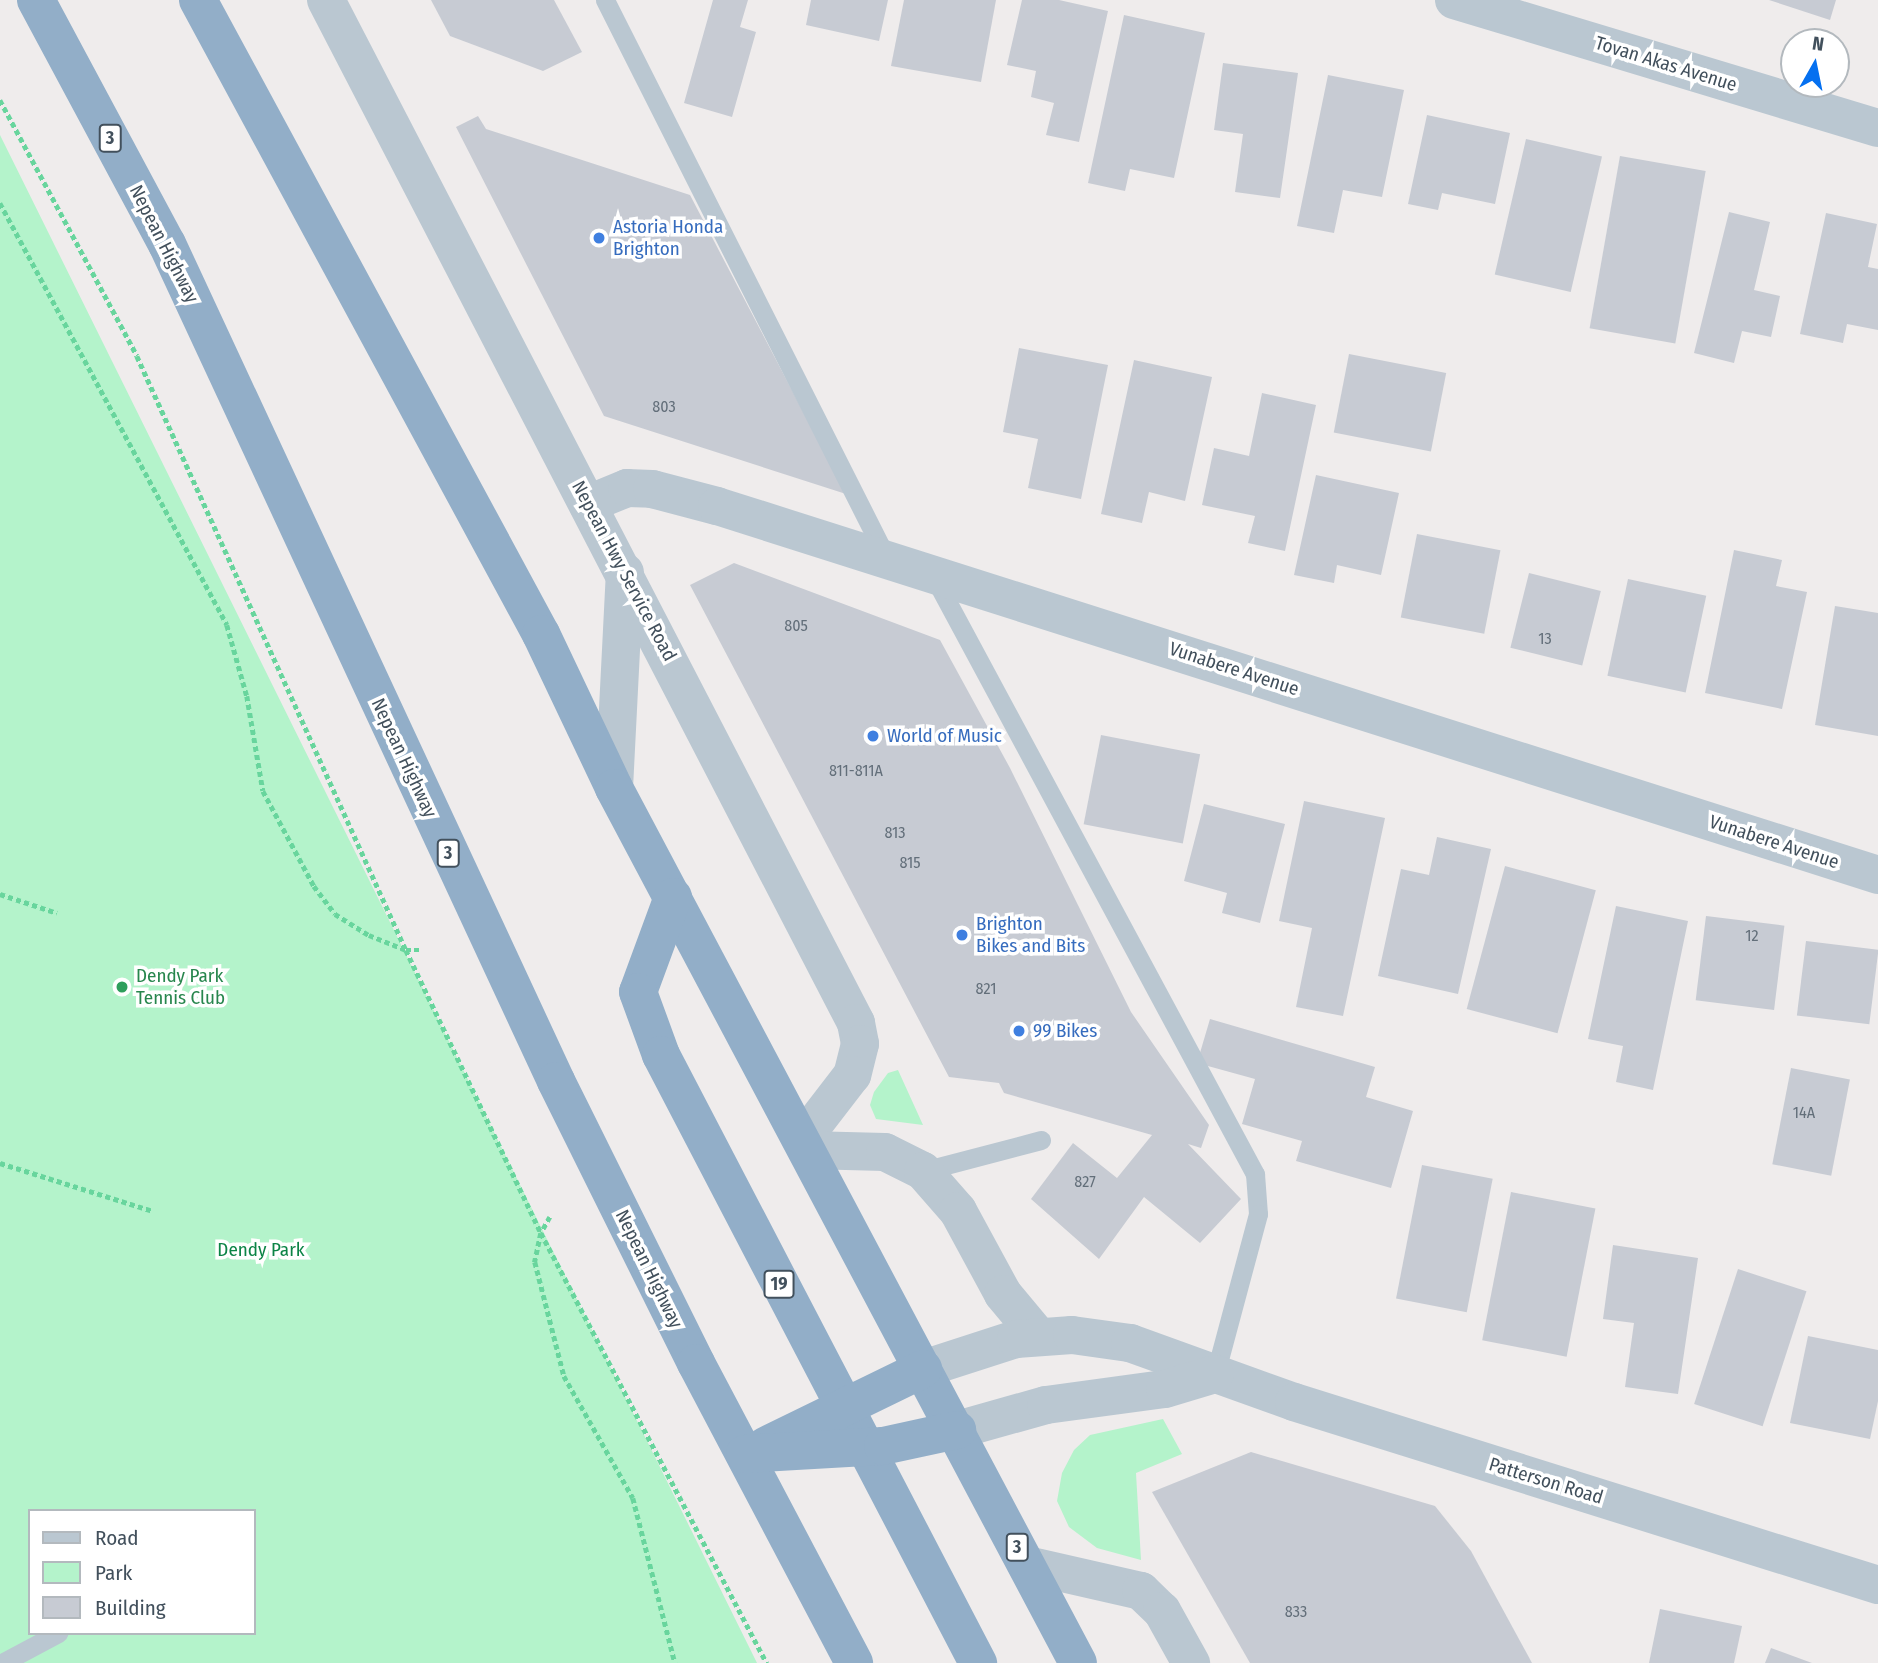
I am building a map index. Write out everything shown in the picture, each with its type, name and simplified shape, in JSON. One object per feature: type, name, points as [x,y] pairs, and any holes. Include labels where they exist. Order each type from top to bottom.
[{"type":"highway","name":"3","points":[[198,0],[541,634],[614,788],[957,1430],[1078,1663]]},
{"type":"highway","name":"Nepean Highway","points":[[45,11],[167,244],[556,1081],[854,1663]]},
{"type":"highway","name":"19","points":[[673,897],[638,992],[661,1055],[978,1663]]},
{"type":"highway","points":[[745,1454],[845,1409],[923,1369]]},
{"type":"highway","points":[[745,1454],[865,1448],[957,1430]]},
{"type":"street","name":"Nepean Hwy Service Road","points":[[326,0],[588,504],[625,570],[856,1023],[860,1044],[852,1075],[805,1145]]},
{"type":"street","name":"Tovan Akas Avenue","points":[[1454,0],[1878,128]]},
{"type":"street","name":"Vunabere Avenue","points":[[588,504],[618,489],[652,489],[932,573],[1878,875]]},
{"type":"street","points":[[614,788],[625,570]]},
{"type":"street","points":[[805,1145],[884,1152],[923,1171],[958,1211],[1003,1294],[1038,1336]]},
{"type":"street","name":"Patterson Road","points":[[923,1369],[989,1345],[1038,1336],[1088,1336],[1130,1343],[1215,1374],[1878,1585]]},
{"type":"street","points":[[957,1430],[1046,1405],[1165,1390],[1215,1374]]},
{"type":"street","points":[[1027,1565],[1141,1591],[1162,1611],[1191,1663]]},
{"type":"lane","points":[[605,0],[887,559]]},
{"type":"lane","points":[[932,573],[1255,1174],[1258,1214],[1215,1374]]},
{"type":"lane","points":[[923,1171],[1041,1140]]},
{"type":"lane","points":[[2,1663],[54,1635]]},
{"type":"path","points":[[0,100],[136,356],[406,950],[541,1233],[767,1663]]},
{"type":"path","points":[[0,203],[227,625],[247,696],[264,791],[314,886],[335,914],[369,935],[406,950],[421,950]]},
{"type":"path","points":[[0,894],[57,913]]},
{"type":"path","points":[[0,1163],[153,1211]]},
{"type":"path","points":[[550,1217],[541,1233],[534,1262],[564,1376],[633,1498],[675,1663]]},
{"type":"green space","name":"Dendy Park","points":[[0,135],[757,1663],[0,1663]]},
{"type":"green space","points":[[898,1070],[923,1125],[876,1119],[870,1105],[874,1092],[888,1073]]},
{"type":"green space","points":[[1163,1419],[1182,1454],[1136,1473],[1141,1560],[1097,1548],[1069,1527],[1057,1501],[1062,1473],[1074,1450],[1090,1435]]},
{"type":"building","points":[[431,0],[554,0],[582,52],[543,71],[450,36]]},
{"type":"building","points":[[713,0],[748,0],[740,27],[756,32],[732,117],[684,103]]},
{"type":"building","points":[[811,0],[888,0],[879,41],[806,25]]},
{"type":"building","points":[[904,0],[996,0],[981,82],[891,66]]},
{"type":"building","points":[[1022,0],[1059,0],[1108,11],[1079,142],[1046,135],[1054,103],[1031,97],[1036,71],[1007,65]]},
{"type":"building","points":[[1769,0],[1836,0],[1830,20]]},
{"type":"building","points":[[1124,15],[1205,33],[1174,178],[1130,169],[1125,191],[1088,183]]},
{"type":"building","points":[[1223,63],[1298,73],[1280,198],[1235,192],[1243,134],[1214,130]]},
{"type":"building","points":[[1328,75],[1404,90],[1382,197],[1343,190],[1334,233],[1297,226]]},
{"type":"building","points":[[1427,115],[1510,133],[1495,204],[1442,193],[1438,210],[1408,204]]},
{"type":"building","points":[[478,116],[486,129],[690,195],[846,494],[604,416],[456,127]]},
{"type":"building","points":[[1526,139],[1602,157],[1571,292],[1495,274]]},
{"type":"building","points":[[1620,156],[1706,171],[1675,343],[1590,328]]},
{"type":"building","points":[[1729,212],[1770,222],[1754,290],[1780,296],[1771,337],[1742,331],[1734,363],[1694,353]]},
{"type":"building","points":[[1826,213],[1877,224],[1868,267],[1878,269],[1878,330],[1847,324],[1843,343],[1800,334]]},
{"type":"building","points":[[1019,348],[1108,365],[1081,499],[1028,488],[1038,439],[1003,432]]},
{"type":"building","points":[[1349,354],[1446,373],[1431,451],[1334,433]]},
{"type":"building","points":[[1134,360],[1212,377],[1185,501],[1149,492],[1142,523],[1101,514]]},
{"type":"building","points":[[1262,393],[1316,405],[1285,551],[1248,543],[1255,516],[1202,505],[1214,448],[1249,456]]},
{"type":"building","points":[[1316,475],[1399,493],[1381,575],[1337,565],[1334,583],[1294,575]]},
{"type":"building","points":[[1417,534],[1500,550],[1484,634],[1401,617]]},
{"type":"building","points":[[1734,550],[1782,560],[1776,586],[1807,592],[1782,709],[1705,693]]},
{"type":"building","points":[[734,563],[940,640],[1010,768],[1131,1012],[1209,1125],[1201,1148],[1188,1144],[1241,1199],[1200,1243],[1144,1197],[1099,1259],[1031,1199],[1073,1143],[1117,1178],[1152,1135],[1004,1093],[999,1083],[949,1077],[690,585]]},
{"type":"building","points":[[1529,573],[1601,591],[1582,666],[1510,648]]},
{"type":"building","points":[[1628,579],[1706,596],[1686,692],[1607,676]]},
{"type":"building","points":[[1835,606],[1878,613],[1878,736],[1815,725]]},
{"type":"building","points":[[1101,735],[1200,754],[1183,844],[1084,824]]},
{"type":"building","points":[[1304,801],[1385,818],[1343,1016],[1296,1007],[1312,928],[1279,921]]},
{"type":"building","points":[[1204,804],[1285,824],[1260,923],[1222,913],[1227,893],[1184,881]]},
{"type":"building","points":[[1437,837],[1491,849],[1458,994],[1378,976],[1401,869],[1429,875]]},
{"type":"building","points":[[1505,866],[1596,890],[1557,1033],[1467,1009]]},
{"type":"building","points":[[1616,906],[1688,921],[1653,1090],[1616,1082],[1623,1046],[1588,1039]]},
{"type":"building","points":[[1706,916],[1784,926],[1774,1010],[1696,1000]]},
{"type":"building","points":[[1806,941],[1878,950],[1869,1024],[1797,1015]]},
{"type":"building","points":[[1210,1019],[1375,1067],[1366,1097],[1413,1111],[1391,1188],[1296,1161],[1302,1141],[1242,1124],[1255,1079],[1197,1063]]},
{"type":"building","points":[[1791,1068],[1850,1079],[1831,1176],[1772,1164]]},
{"type":"building","points":[[1422,1165],[1493,1179],[1467,1312],[1396,1299]]},
{"type":"building","points":[[1511,1192],[1595,1208],[1567,1357],[1482,1340]]},
{"type":"building","points":[[1613,1245],[1698,1258],[1678,1394],[1625,1387],[1634,1323],[1603,1319]]},
{"type":"building","points":[[1738,1269],[1806,1291],[1763,1426],[1694,1404]]},
{"type":"building","points":[[1808,1336],[1878,1350],[1878,1401],[1870,1439],[1790,1423]]},
{"type":"building","points":[[1251,1452],[1435,1506],[1471,1551],[1532,1663],[1250,1663],[1152,1492]]},
{"type":"building","points":[[1660,1609],[1742,1626],[1734,1663],[1649,1663]]},
{"type":"building","points":[[1771,1648],[1812,1663],[1765,1663]]},
{"type":"place","name":"Astoria Honda Brighton","points":[[599,238]]},
{"type":"place","name":"World of Music","points":[[873,736]]},
{"type":"place","name":"Brighton Bikes and Bits","points":[[962,935]]},
{"type":"place","name":"Dendy Park Tennis Club","points":[[122,987]]},
{"type":"place","name":"99 Bikes","points":[[1019,1031]]}]
